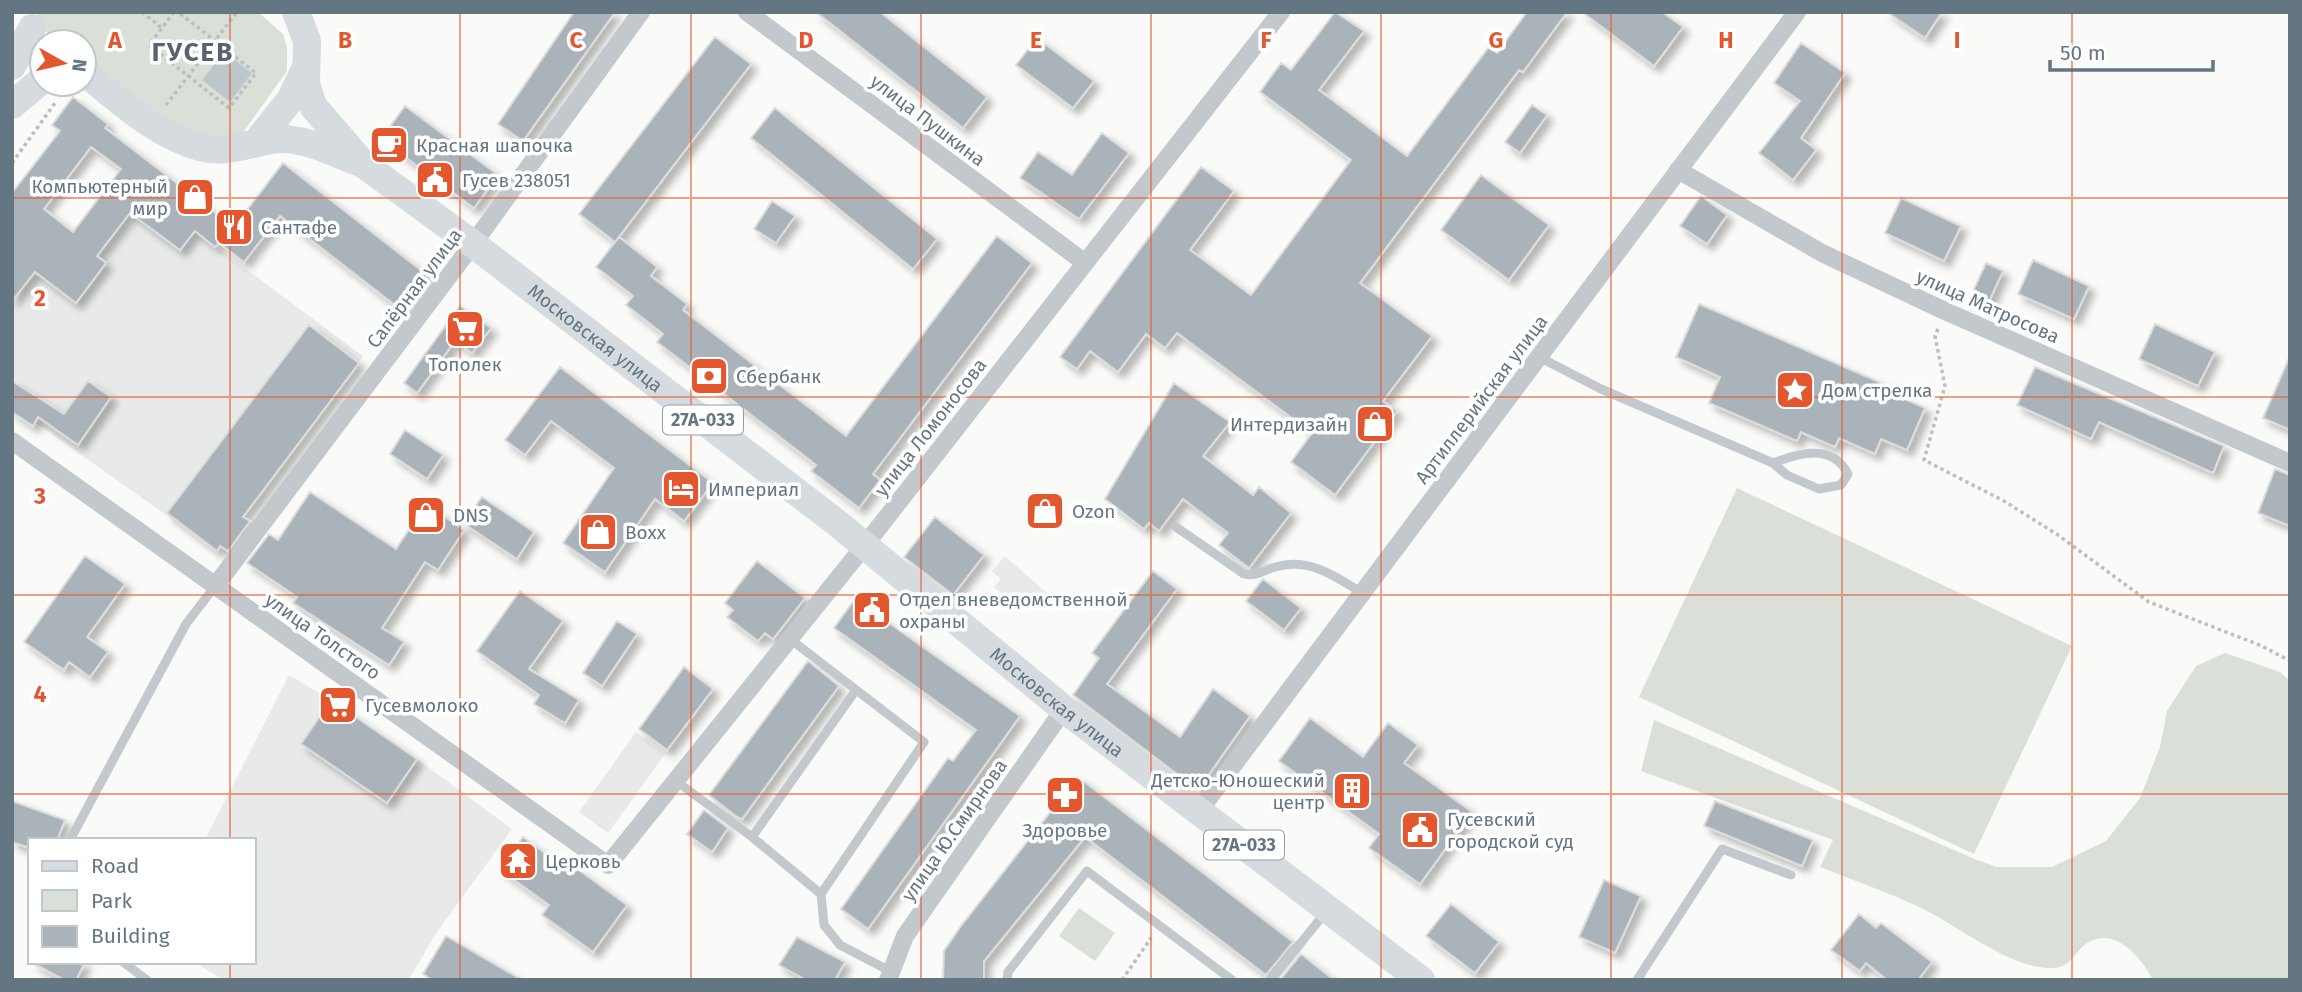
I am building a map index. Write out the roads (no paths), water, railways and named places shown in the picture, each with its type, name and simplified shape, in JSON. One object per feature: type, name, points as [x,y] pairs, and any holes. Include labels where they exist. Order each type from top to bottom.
[{"type":"main road","name":"Московская улица","points":[[296,12],[307,41],[306,83],[313,106],[363,164],[473,244],[865,545],[1063,709],[1421,980]]},
{"type":"main road","points":[[12,66],[37,27]]},
{"type":"main road","points":[[255,144],[290,100],[307,66]]},
{"type":"main road","name":"Московская улица","points":[[98,83],[150,124],[192,144],[224,150],[291,140],[363,164]]},
{"type":"main road","points":[[12,105],[30,98]]},
{"type":"street","name":"Сапёрная улица","points":[[216,585],[473,244],[641,12]]},
{"type":"street","name":"улица Пушкина","points":[[747,12],[1084,262]]},
{"type":"street","name":"улица Ломоносова","points":[[608,865],[865,545],[1281,12]]},
{"type":"street","name":"Артиллерийская улица","points":[[1199,811],[1797,12]]},
{"type":"street","name":"улица Матросова","points":[[1678,170],[1822,253],[1945,311],[2290,463]]},
{"type":"street","name":"улица Толстого","points":[[12,441],[608,865]]},
{"type":"street","name":"улица Ю.Смирнова","points":[[889,975],[905,936],[1063,709]]},
{"type":"lane","points":[[1539,357],[1601,389],[1773,463],[1787,475],[1819,489],[1841,485],[1848,474],[1844,466],[1832,457],[1820,453],[1810,452],[1773,463]]},
{"type":"lane","points":[[1176,527],[1244,574],[1252,576],[1276,566],[1311,566],[1327,570],[1362,593]]},
{"type":"lane","points":[[72,838],[186,624],[216,585]]},
{"type":"lane","points":[[790,639],[924,742],[821,894],[824,925],[840,945],[889,975]]},
{"type":"lane","points":[[752,837],[856,690]]},
{"type":"lane","points":[[676,781],[752,837],[821,894]]},
{"type":"lane","points":[[1637,980],[1722,849],[1791,875]]},
{"type":"lane","points":[[1007,980],[1008,972],[1087,871],[1232,980]]},
{"type":"lane","points":[[1271,980],[1328,909]]},
{"type":"lane","points":[[126,964],[147,980]]},
{"type":"place","name":"Красная шапочка","points":[[389,145]]},
{"type":"place","name":"Гусев 238051","points":[[435,180]]},
{"type":"place","name":"Компьютерный мир","points":[[195,197]]},
{"type":"place","name":"Сантафе","points":[[234,227]]},
{"type":"place","name":"Тополек","points":[[465,329]]},
{"type":"place","name":"Сбербанк","points":[[709,376]]},
{"type":"place","name":"Дом стрелка","points":[[1795,390]]},
{"type":"place","name":"Интердизайн","points":[[1375,424]]},
{"type":"place","name":"Империал","points":[[681,489]]},
{"type":"place","name":"Ozon","points":[[1045,511]]},
{"type":"place","name":"DNS","points":[[426,515]]},
{"type":"place","name":"Boxx","points":[[598,532]]},
{"type":"place","name":"Отдел вневедомственной охраны","points":[[872,610]]},
{"type":"place","name":"Гусевмолоко","points":[[338,705]]},
{"type":"place","name":"Детско-Юношеский центр","points":[[1352,791]]},
{"type":"place","name":"Здоровье","points":[[1065,795]]},
{"type":"place","name":"Гусевский городской суд","points":[[1420,830]]},
{"type":"place","name":"Церковь","points":[[518,861]]},
{"type":"district","name":"ГУСЕВ","points":[[193,52]]}]
